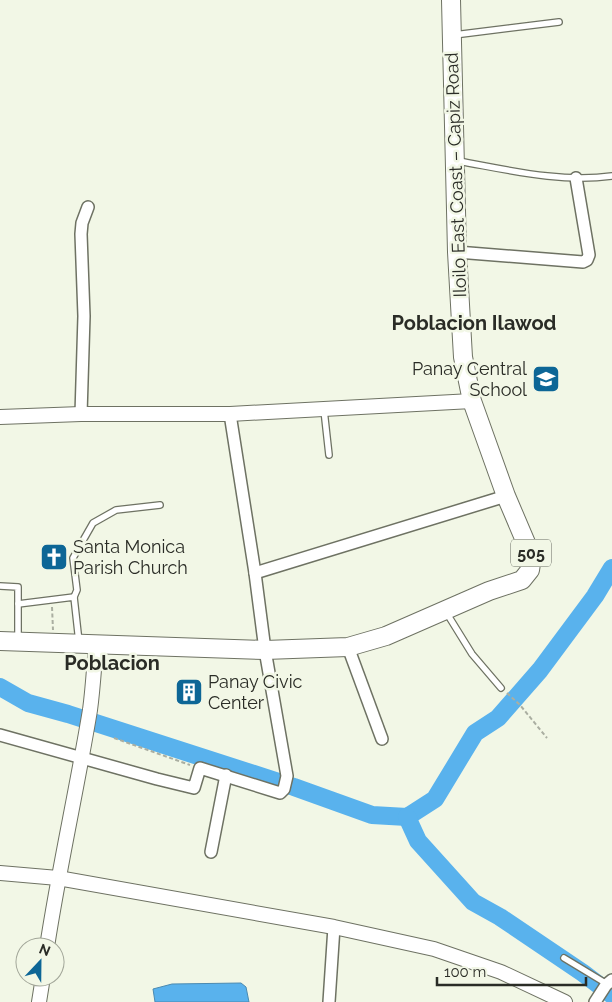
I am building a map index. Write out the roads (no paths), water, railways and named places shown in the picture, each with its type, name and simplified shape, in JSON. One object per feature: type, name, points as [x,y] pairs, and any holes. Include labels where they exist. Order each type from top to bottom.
[{"type":"main road","name":"Iloilo East Coast – Capiz Road","points":[[9,642],[265,650],[348,646],[386,636],[489,591],[522,580],[530,570],[532,557],[506,496],[472,401],[464,357],[456,252],[451,0]]},
{"type":"street","points":[[456,252],[583,262],[587,260],[588,255],[576,178]]},
{"type":"street","points":[[81,414],[84,316],[81,234],[82,223],[88,207]]},
{"type":"street","points":[[0,417],[81,414],[230,414],[472,401]]},
{"type":"street","points":[[0,736],[194,788],[200,768],[280,793],[284,788],[288,776],[265,650],[230,414]]},
{"type":"street","points":[[255,573],[506,496]]},
{"type":"street","points":[[49,937],[90,710],[88,645]]},
{"type":"street","points":[[348,646],[382,739]]},
{"type":"street","points":[[211,852],[226,775]]},
{"type":"street","points":[[0,872],[58,878],[334,927],[434,949],[501,972],[543,996],[565,1002]]},
{"type":"street","points":[[329,1002],[334,927]]},
{"type":"street","points":[[596,999],[608,983]]},
{"type":"street","points":[[39,1002],[41,987]]},
{"type":"lane","points":[[452,35],[559,22]]},
{"type":"lane","points":[[454,160],[543,176],[576,178],[612,176]]},
{"type":"lane","points":[[323,408],[328,455]]},
{"type":"lane","points":[[88,645],[74,596],[77,590],[73,558],[93,523],[116,510],[160,505]]},
{"type":"lane","points":[[0,586],[18,587],[18,604],[9,642]]},
{"type":"lane","points":[[18,604],[74,596]]},
{"type":"lane","points":[[445,610],[472,654],[501,688]]},
{"type":"lane","points":[[564,958],[608,983]]},
{"type":"water","points":[[241,983],[246,987],[249,1002],[155,1002],[153,989],[172,984]]},
{"type":"waterway","points":[[0,687],[28,703],[68,714],[294,787],[372,815],[407,817],[435,799],[475,733],[498,718],[540,670],[595,596],[612,568]]},
{"type":"waterway","points":[[407,817],[418,841],[473,902],[500,917],[612,995]]},
{"type":"place","name":"Panay Central School","points":[[546,379]]},
{"type":"place","name":"Santa Monica Parish Church","points":[[54,557]]},
{"type":"place","name":"Panay Civic Center","points":[[189,692]]},
{"type":"district","name":"Poblacion Ilawod","points":[[474,323]]},
{"type":"district","name":"Poblacion","points":[[112,663]]}]
